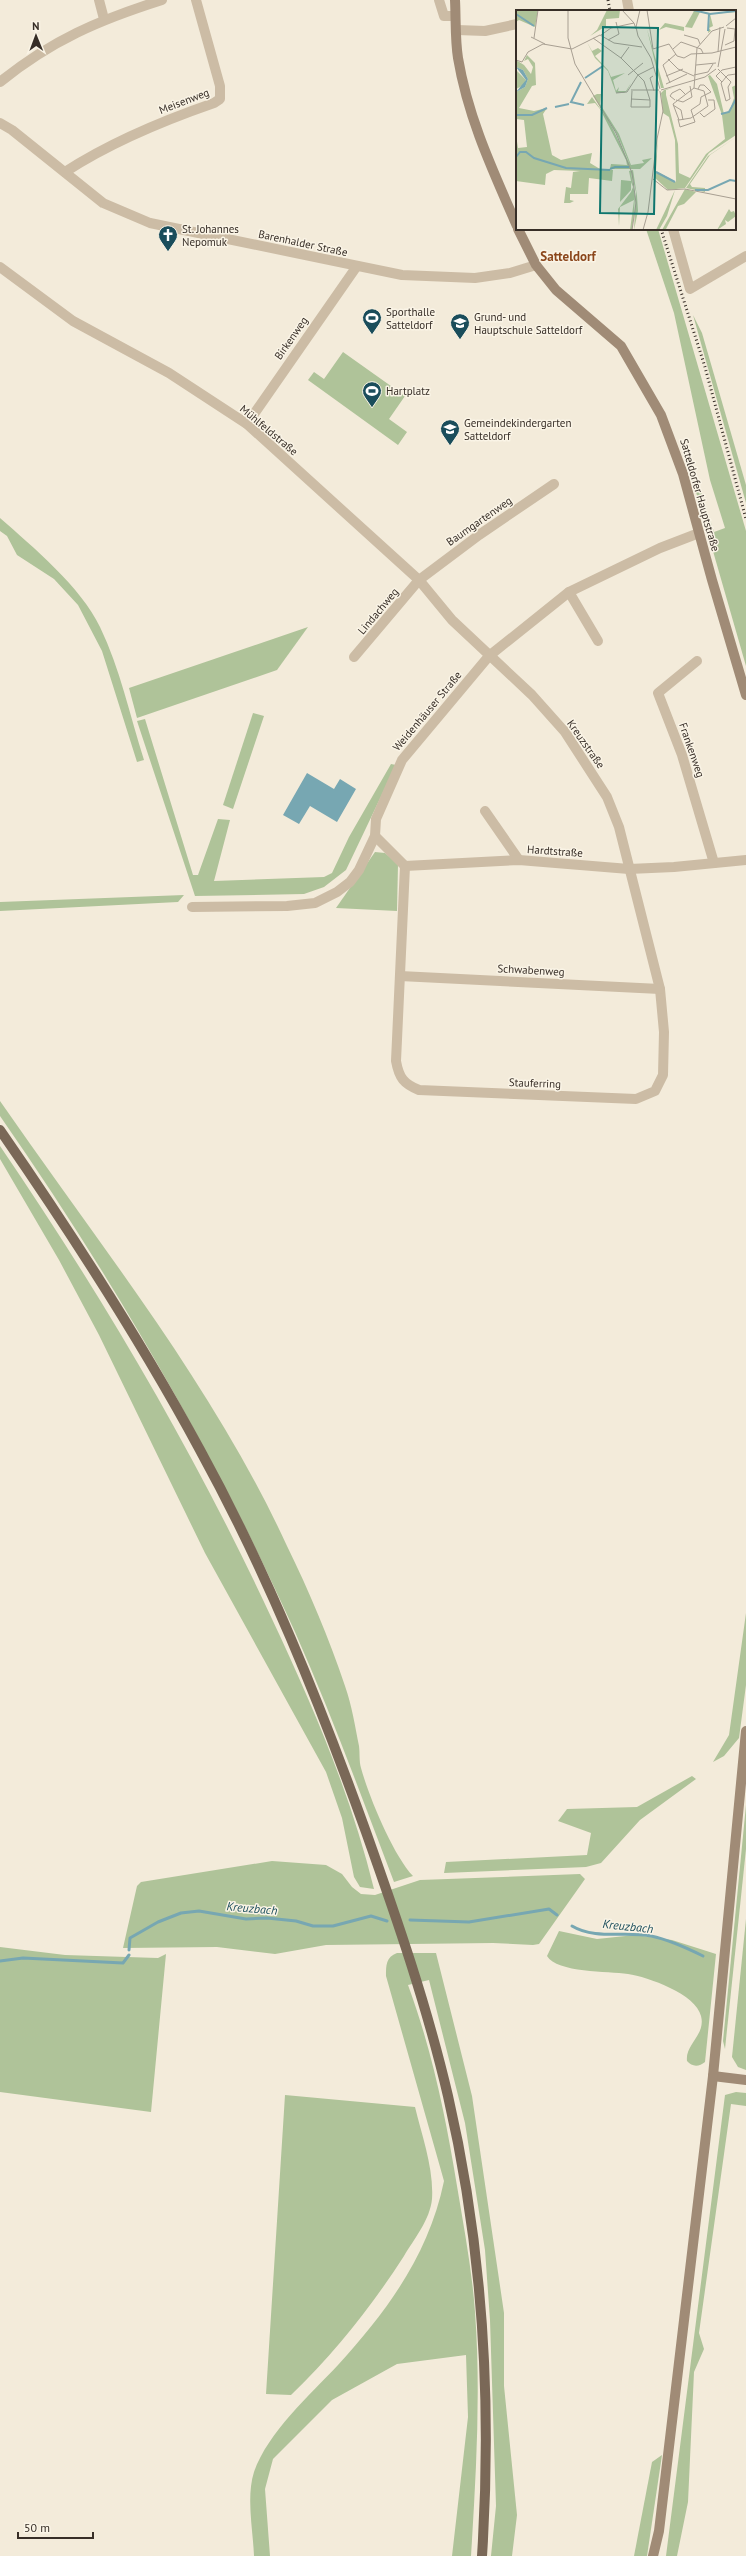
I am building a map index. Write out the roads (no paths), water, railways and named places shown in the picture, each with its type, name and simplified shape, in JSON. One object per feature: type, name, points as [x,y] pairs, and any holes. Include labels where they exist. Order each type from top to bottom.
[{"type":"main road","points":[[0,1130],[126,1321],[202,1453],[269,1589],[301,1662],[329,1729],[380,1872],[422,2000],[459,2149],[478,2272],[486,2404],[482,2556]]},
{"type":"street","points":[[99,0],[104,19]]},
{"type":"street","points":[[0,82],[61,40],[104,19],[162,0]]},
{"type":"street","name":"Meisenweg","points":[[65,172],[124,139],[165,120],[214,103],[220,99],[220,86],[196,0]]},
{"type":"street","points":[[439,0],[444,16],[456,16]]},
{"type":"street","name":"Satteldorfer Hauptstraße","points":[[455,0],[458,56],[472,118],[490,168],[516,224]]},
{"type":"street","points":[[627,0],[629,10]]},
{"type":"street","points":[[457,30],[485,31],[516,24]]},
{"type":"street","name":"Barenhalder Straße","points":[[0,123],[12,130],[103,202],[150,223],[357,266],[422,277],[475,278],[510,273],[536,265]]},
{"type":"street","name":"Satteldorfer Hauptstraße","points":[[519,230],[536,265],[556,290],[621,346],[633,364],[672,441],[746,695]]},
{"type":"street","points":[[673,230],[690,289],[746,256]]},
{"type":"street","name":"Birkenweg","points":[[247,424],[357,266]]},
{"type":"street","name":"Mühlfeldstraße","points":[[0,267],[73,321],[169,373],[247,424],[419,580],[452,620],[488,656]]},
{"type":"street","name":"Baumgartenweg","points":[[419,580],[479,535],[554,484]]},
{"type":"street","name":"Weidenhäuser Straße","points":[[192,907],[287,906],[315,902],[337,892],[350,882],[359,870],[375,836],[376,819],[402,760],[488,656],[569,592],[660,548],[699,533]]},
{"type":"street","name":"Lindachweg","points":[[354,657],[419,580]]},
{"type":"street","points":[[569,592],[598,641]]},
{"type":"street","name":"Kreuzstraße","points":[[488,656],[532,695],[565,732],[586,762],[608,797],[619,828],[629,868]]},
{"type":"street","name":"Frankenweg","points":[[697,661],[658,693],[682,755],[714,863]]},
{"type":"street","points":[[485,811],[519,860]]},
{"type":"street","points":[[375,836],[405,866]]},
{"type":"street","name":"Hardtstraße","points":[[405,866],[519,860],[629,868],[746,860]]},
{"type":"street","name":"Stauferring","points":[[405,866],[396,1062],[398,1074],[405,1085],[420,1090],[636,1099],[655,1091],[663,1075],[664,1032],[660,989],[629,868]]},
{"type":"street","name":"Schwabenweg","points":[[400,976],[660,989]]},
{"type":"street","points":[[653,2556],[660,2523],[713,2076],[746,1730]]},
{"type":"street","points":[[713,2076],[746,2080]]},
{"type":"water","points":[[307,773],[334,789],[340,779],[356,789],[337,822],[310,806],[299,824],[283,815]]},
{"type":"waterway","name":"Kreuzbach","points":[[410,1920],[469,1922],[549,1909],[557,1915]]},
{"type":"waterway","name":"Kreuzbach","points":[[129,1950],[130,1938],[158,1922],[181,1913],[199,1911],[246,1919],[267,1918],[296,1921],[313,1926],[333,1926],[371,1916],[387,1921]]},
{"type":"waterway","name":"Kreuzbach","points":[[572,1926],[591,1933],[651,1936],[672,1942],[703,1956]]},
{"type":"waterway","name":"Kreuzbach","points":[[0,1961],[23,1958],[123,1963],[129,1955]]},
{"type":"railway","points":[[608,0],[610,10]]},
{"type":"railway","points":[[661,230],[705,367],[746,519]]},
{"type":"place","name":"St. Johannes Nepomuk","points":[[168,252]]},
{"type":"place","name":"Sporthalle Satteldorf","points":[[372,335]]},
{"type":"place","name":"Grund- und Hauptschule Satteldorf","points":[[460,340]]},
{"type":"place","name":"Hartplatz","points":[[372,408]]},
{"type":"place","name":"Gemeindekindergarten Satteldorf","points":[[450,446]]},
{"type":"district","name":"Satteldorf","points":[[568,256]]}]
